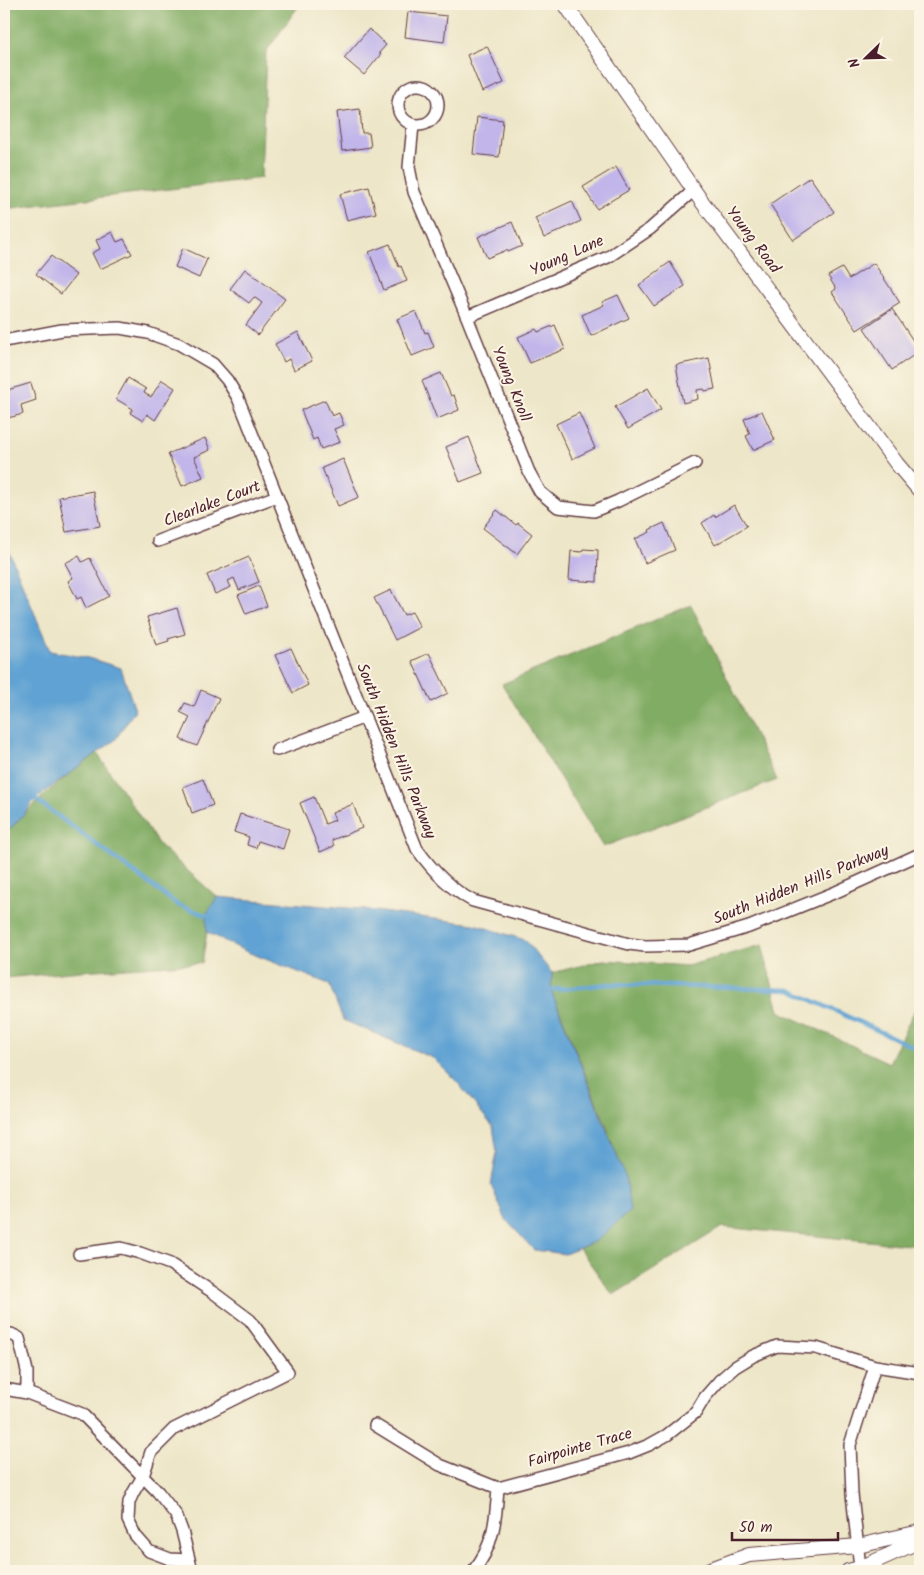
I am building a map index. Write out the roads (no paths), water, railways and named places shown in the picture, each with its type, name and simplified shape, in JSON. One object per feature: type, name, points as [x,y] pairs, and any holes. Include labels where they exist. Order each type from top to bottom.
[{"type":"street","name":"Young Road","points":[[565,4],[694,190],[897,464],[920,491]]},
{"type":"street","name":"Young Knoll","points":[[413,125],[409,167],[414,192],[467,317],[529,472],[540,492],[558,507],[594,510],[618,501],[695,463]]},
{"type":"street","name":"Young Lane","points":[[467,317],[608,257],[650,229],[694,190]]},
{"type":"street","name":"South Hidden Hills Parkway","points":[[4,341],[62,330],[120,328],[148,333],[179,344],[213,364],[227,380],[238,398],[417,849],[429,866],[460,894],[473,901],[629,944],[645,946],[689,945],[749,927],[836,892],[920,854]]},
{"type":"street","name":"Clearlake Court","points":[[158,541],[277,496]]},
{"type":"street","points":[[277,750],[365,717]]},
{"type":"street","points":[[79,1254],[121,1248],[170,1264],[250,1320],[288,1372],[174,1429],[151,1452],[143,1476],[132,1493],[129,1502],[128,1520],[135,1535],[148,1551],[191,1566]]},
{"type":"street","points":[[4,1336],[11,1334],[19,1338],[27,1372],[27,1393]]},
{"type":"street","name":"Fairpointe Trace","points":[[498,1488],[629,1453],[649,1445],[667,1435],[696,1412],[705,1397],[735,1367],[753,1356],[777,1346],[816,1348],[875,1366],[920,1373]]},
{"type":"street","points":[[854,1570],[858,1546],[852,1494],[850,1446],[875,1366]]},
{"type":"street","points":[[4,1389],[27,1393],[82,1414],[158,1492],[176,1515],[191,1566]]},
{"type":"street","points":[[374,1425],[440,1465],[498,1488],[496,1520],[481,1562],[473,1571]]},
{"type":"street","points":[[705,1571],[749,1555],[858,1546],[920,1532]]},
{"type":"street","points":[[854,1570],[920,1541]]},
{"type":"water","points":[[4,542],[50,651],[88,658],[121,668],[135,710],[115,740],[35,799],[25,813],[4,835]]},
{"type":"water","points":[[217,897],[360,909],[474,924],[525,940],[552,973],[551,990],[625,1176],[630,1211],[596,1241],[565,1254],[534,1250],[506,1220],[491,1185],[497,1152],[493,1127],[458,1083],[433,1058],[343,1020],[329,984],[245,951],[207,932],[206,915]]},
{"type":"waterway","points":[[35,799],[178,905],[206,915]]},
{"type":"waterway","points":[[551,990],[610,984],[790,990],[920,1050]]}]
